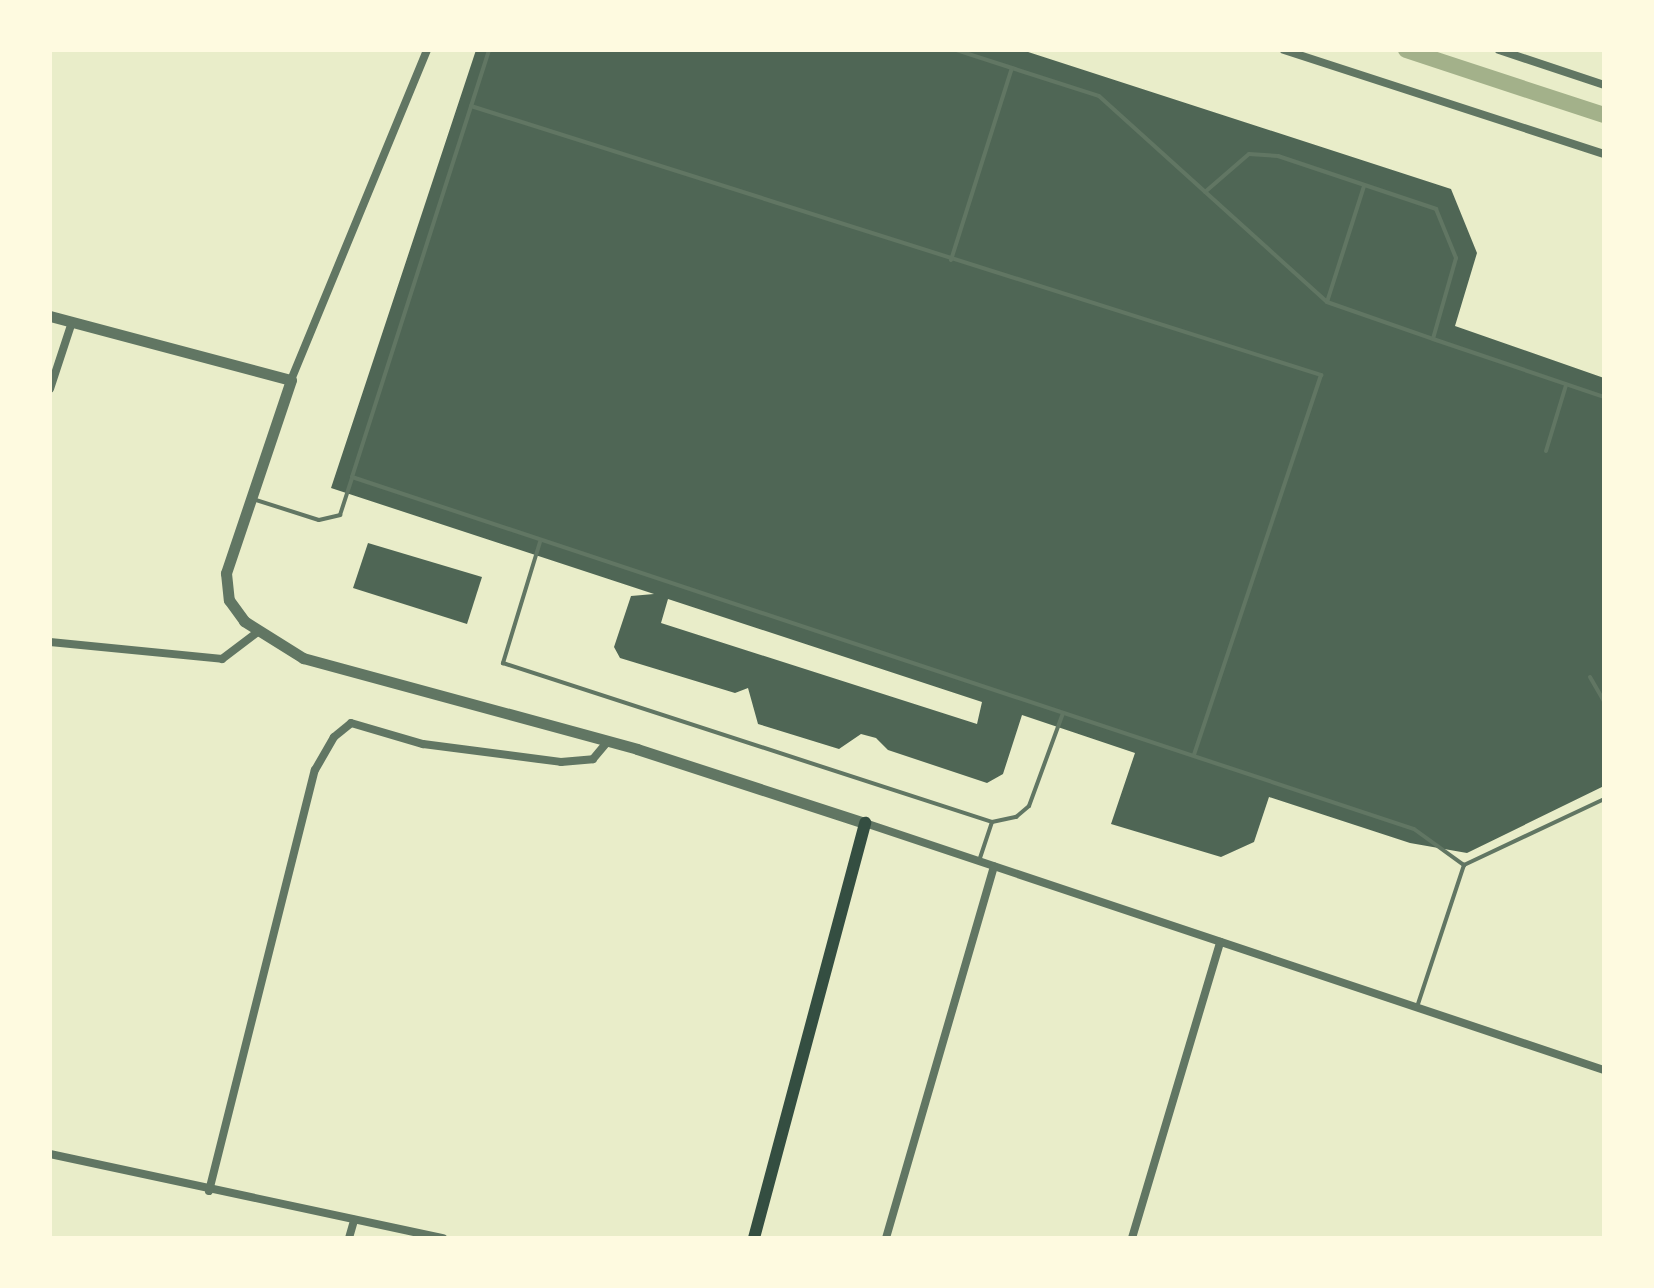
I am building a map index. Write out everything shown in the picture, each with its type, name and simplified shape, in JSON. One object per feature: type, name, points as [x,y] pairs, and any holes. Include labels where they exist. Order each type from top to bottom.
[{"type":"main road","points":[[754,1238],[865,823]]},
{"type":"street","points":[[427,50],[291,380],[250,498],[226,573],[229,600],[244,621],[303,658],[608,741],[865,823],[1604,1070]]},
{"type":"street","points":[[1284,50],[1604,154]]},
{"type":"street","points":[[1499,50],[1604,85]]},
{"type":"street","points":[[50,316],[291,380]]},
{"type":"street","points":[[50,389],[72,322]]},
{"type":"street","points":[[50,642],[222,659],[259,631]]},
{"type":"street","points":[[209,1191],[315,770],[334,737],[351,723],[423,744],[561,762],[593,759],[608,741]]},
{"type":"street","points":[[886,1238],[994,866]]},
{"type":"street","points":[[1132,1238],[1220,942]]},
{"type":"street","points":[[50,1154],[209,1191],[443,1238]]},
{"type":"street","points":[[349,1238],[354,1220]]},
{"type":"lane","points":[[250,498],[319,520],[340,515],[489,50]]},
{"type":"lane","points":[[956,50],[1099,96],[1327,302],[1604,397]]},
{"type":"lane","points":[[951,260],[1012,68]]},
{"type":"lane","points":[[471,106],[1321,375],[1194,755]]},
{"type":"lane","points":[[1205,192],[1249,154],[1278,156],[1436,209],[1456,258],[1433,339]]},
{"type":"lane","points":[[1327,302],[1364,185]]},
{"type":"lane","points":[[1546,451],[1566,385]]},
{"type":"lane","points":[[352,477],[1414,829],[1464,865]]},
{"type":"lane","points":[[540,541],[503,663],[992,822],[1016,817],[1029,806],[1063,713]]},
{"type":"lane","points":[[1590,677],[1604,701]]},
{"type":"lane","points":[[1417,1008],[1464,865],[1604,799]]},
{"type":"lane","points":[[979,861],[992,822]]},
{"type":"building","points":[[476,50],[1022,50],[1451,189],[1477,253],[1455,326],[1604,378],[1604,786],[1467,853],[1410,843],[1269,797],[1254,842],[1221,857],[1111,824],[1135,753],[1022,715],[1003,774],[987,783],[888,750],[876,738],[861,734],[839,749],[758,724],[748,688],[735,693],[620,658],[614,647],[631,596],[654,594],[331,488]],"holes":[[[668,599],[982,702],[977,724],[661,623]]]},
{"type":"building","points":[[368,543],[482,577],[467,624],[353,588]]},
{"type":"waterway","points":[[1406,50],[1604,115]]}]
